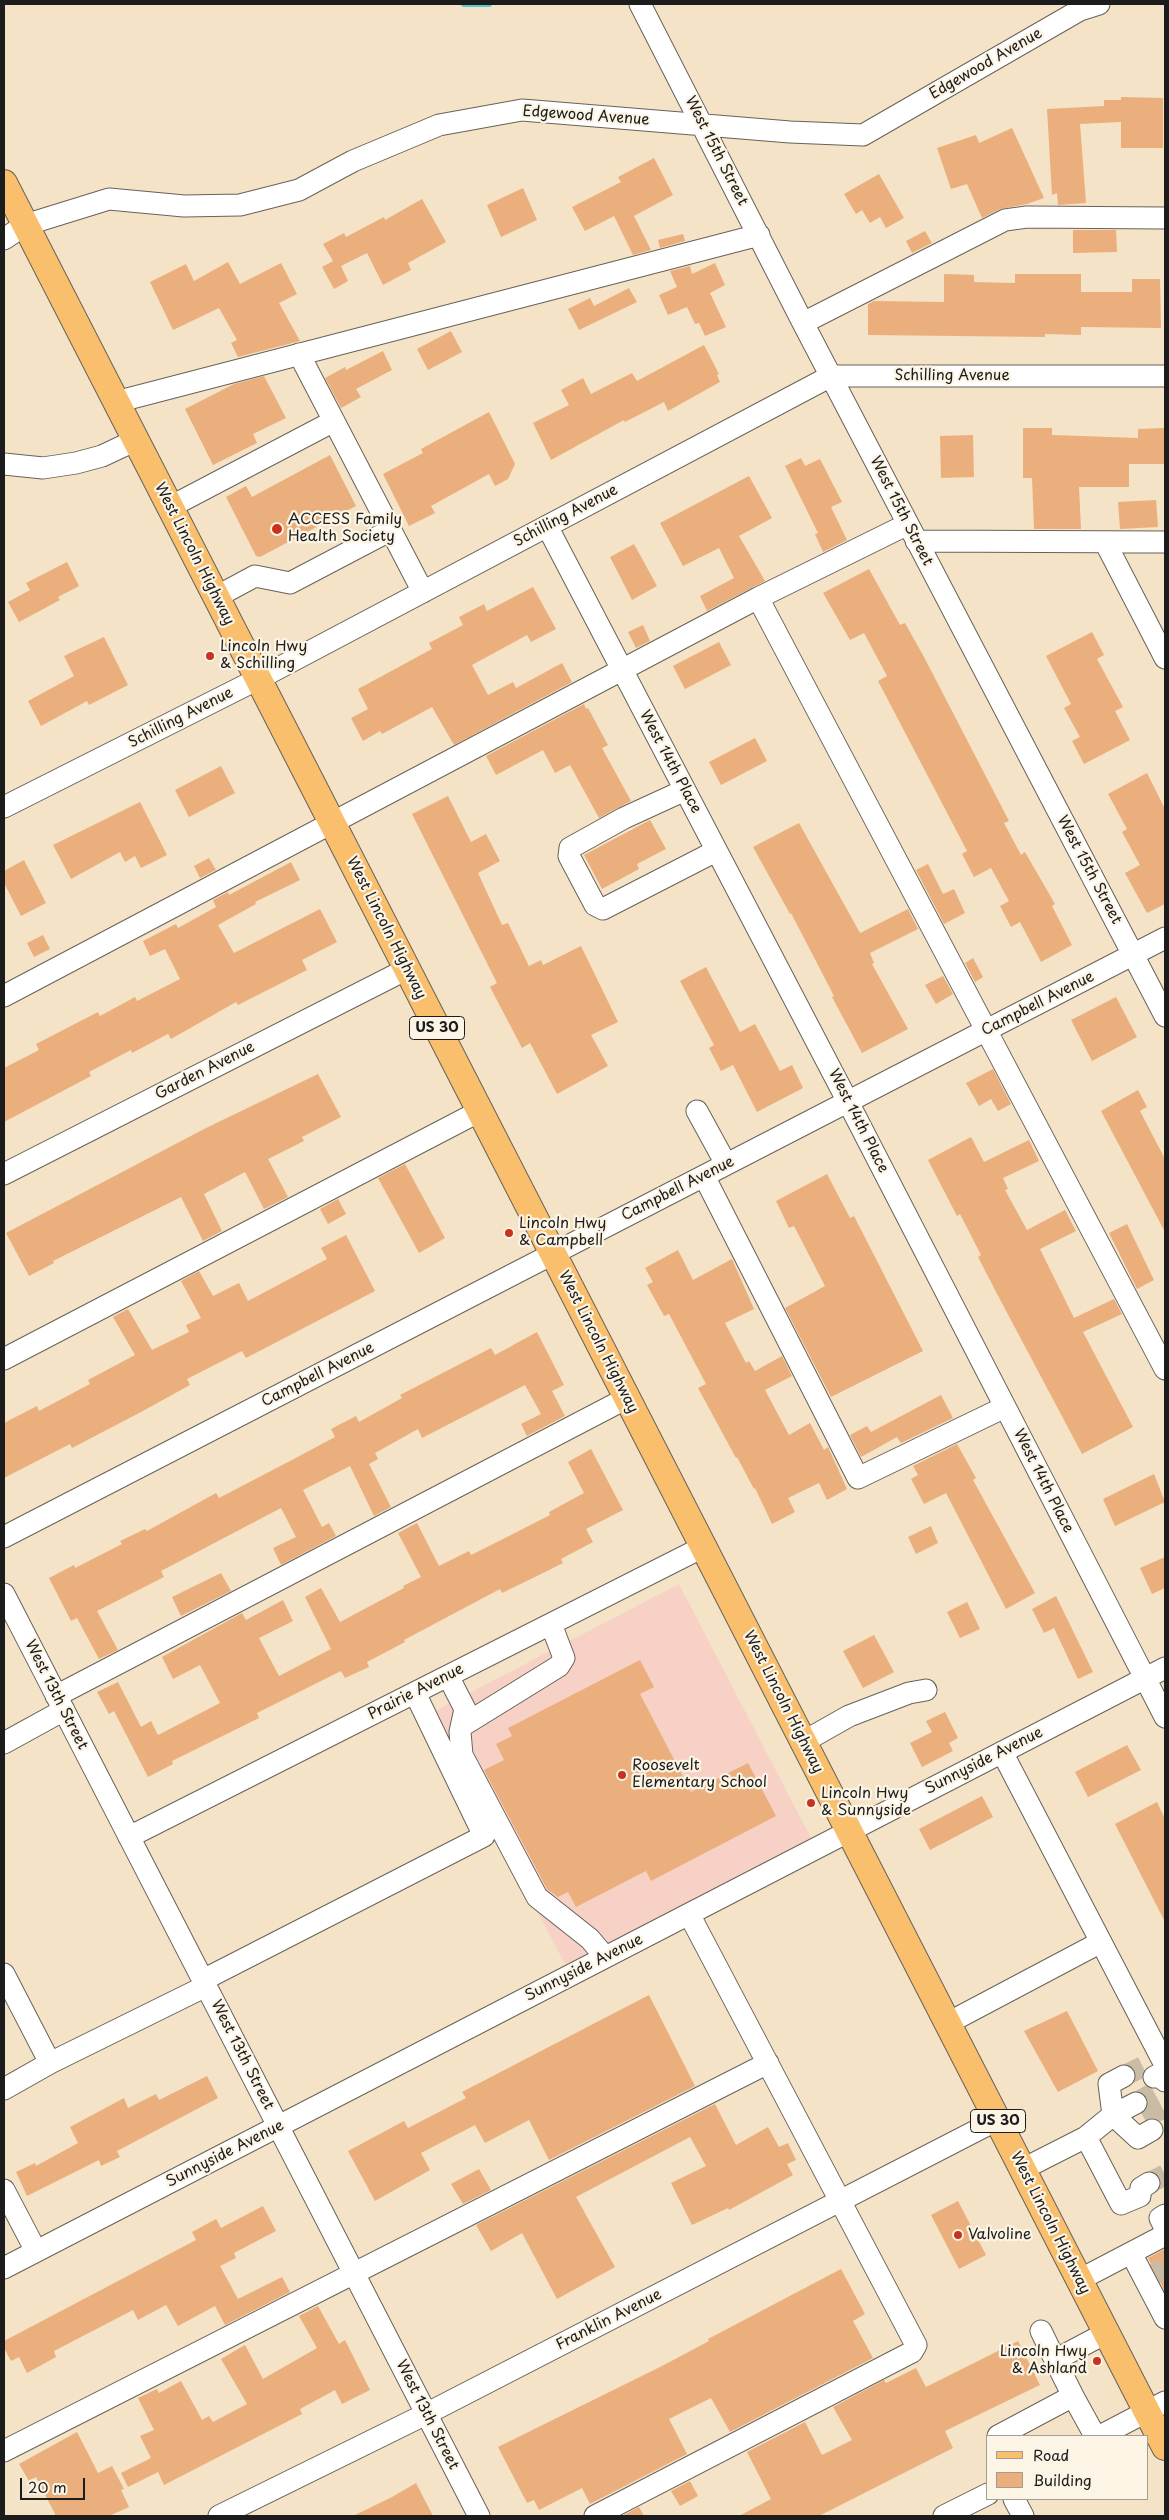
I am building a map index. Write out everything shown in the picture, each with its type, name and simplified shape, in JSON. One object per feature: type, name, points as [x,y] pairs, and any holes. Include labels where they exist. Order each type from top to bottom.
[{"type":"main road","name":"West Lincoln Highway","points":[[4,183],[14,232],[116,402],[136,440],[1106,2333],[1156,2407],[1165,2447]]},
{"type":"street","name":"West 15th Street","points":[[640,4],[803,323],[1165,1016]]},
{"type":"street","name":"Edgewood Avenue","points":[[14,232],[109,199],[184,206],[240,205],[299,190],[354,161],[439,124],[522,110],[703,126],[862,135],[1080,10],[1099,4]]},
{"type":"street","points":[[803,323],[1005,220],[1027,216],[1165,218]]},
{"type":"street","points":[[116,402],[759,235]]},
{"type":"street","points":[[299,354],[424,592]]},
{"type":"street","name":"Schilling Avenue","points":[[4,807],[258,679],[832,376],[1165,376]]},
{"type":"street","points":[[170,507],[334,421]]},
{"type":"street","points":[[4,464],[43,468],[76,463],[102,456],[136,440]]},
{"type":"street","name":"West 14th Place","points":[[547,526],[848,1102],[1165,1717]]},
{"type":"street","points":[[216,597],[255,576],[290,583],[391,530]]},
{"type":"street","points":[[4,996],[758,598],[912,532],[1105,542],[1165,542]]},
{"type":"street","points":[[1105,542],[1165,658]]},
{"type":"street","points":[[758,598],[988,1030],[1165,1369]]},
{"type":"street","points":[[685,790],[624,818],[570,848],[569,856],[595,905],[603,910],[716,851]]},
{"type":"street","name":"Campbell Avenue","points":[[4,1537],[1165,938]]},
{"type":"street","name":"Garden Avenue","points":[[4,1174],[407,969]]},
{"type":"street","points":[[4,1359],[480,1111]]},
{"type":"street","points":[[697,1111],[726,1164]]},
{"type":"street","points":[[704,1176],[858,1478],[1005,1407]]},
{"type":"street","points":[[4,1743],[60,1703],[627,1398]]},
{"type":"street","name":"Prairie Avenue","points":[[129,1837],[703,1547]]},
{"type":"street","name":"West 13th Street","points":[[4,1594],[479,2516]]},
{"type":"street","points":[[462,1726],[559,1666],[564,1658],[551,1624]]},
{"type":"street","name":"Sunnyside Avenue","points":[[4,2268],[1165,1668]]},
{"type":"street","points":[[448,1676],[465,1710],[460,1732],[462,1755],[537,1897],[590,1939],[605,1957]]},
{"type":"street","points":[[803,1742],[849,1716],[909,1693],[926,1690]]},
{"type":"street","points":[[4,2089],[50,2063],[484,1836],[415,1693]]},
{"type":"street","points":[[1002,1752],[1101,1942],[1161,2077]]},
{"type":"street","points":[[595,2516],[912,2352],[916,2345],[689,1914]]},
{"type":"street","points":[[948,2023],[1101,1942]]},
{"type":"street","points":[[4,1974],[50,2063]]},
{"type":"street","points":[[4,2451],[355,2275],[768,2063]]},
{"type":"street","points":[[1109,2084],[1137,2103],[1138,2138],[1113,2115],[1109,2084]]},
{"type":"street","points":[[1023,2169],[1086,2137],[1113,2115],[1137,2103]]},
{"type":"street","name":"Franklin Avenue","points":[[218,2516],[426,2414],[997,2120]]},
{"type":"street","points":[[1086,2137],[1121,2204],[1150,2191]]},
{"type":"street","points":[[4,2190],[36,2251]]},
{"type":"street","points":[[1165,2215],[1160,2218],[1165,2228]]},
{"type":"street","points":[[1079,2280],[1165,2235]]},
{"type":"street","points":[[1131,2252],[1148,2278],[1162,2308]]},
{"type":"street","points":[[1041,2331],[1093,2435]]},
{"type":"street","points":[[1055,2360],[1106,2333]]},
{"type":"street","points":[[1000,2435],[1073,2396]]},
{"type":"street","points":[[1102,2435],[1156,2407]]},
{"type":"street","points":[[944,2516],[986,2495]]},
{"type":"street","points":[[1015,2500],[1023,2516]]},
{"type":"shaded area","name":"Roosevelt Elementary School","points":[[679,1584],[811,1838],[566,1966],[433,1712]]},
{"type":"building","points":[[1121,97],[1163,98],[1163,148],[1121,148],[1121,122],[1080,124],[1086,203],[1058,205],[1057,193],[1052,195],[1047,109],[1104,106],[1104,100],[1121,100]]},
{"type":"building","points":[[1012,128],[1044,198],[1027,204],[1000,209],[982,218],[967,184],[951,189],[937,148],[976,135],[979,143]]},
{"type":"building","points":[[654,158],[673,195],[634,216],[651,250],[633,255],[614,216],[585,231],[572,207],[621,182],[618,177]]},
{"type":"building","points":[[879,174],[904,218],[886,228],[880,217],[870,223],[862,210],[856,214],[844,194]]},
{"type":"building","points":[[523,188],[537,220],[501,237],[487,205]]},
{"type":"building","points":[[422,199],[446,242],[408,263],[411,270],[383,285],[367,253],[341,266],[348,281],[334,289],[322,267],[333,261],[323,244],[344,233],[346,237],[384,217],[385,220]]},
{"type":"building","points":[[1073,230],[1116,230],[1117,252],[1073,253]]},
{"type":"building","points":[[925,231],[932,243],[912,253],[906,241]]},
{"type":"building","points":[[683,234],[685,241],[660,248],[658,240]]},
{"type":"building","points":[[228,262],[240,284],[281,263],[297,294],[279,303],[300,341],[238,357],[231,343],[237,340],[219,308],[173,330],[150,282],[186,264],[194,281]]},
{"type":"building","points":[[715,263],[725,285],[710,293],[726,327],[705,336],[699,323],[695,324],[687,307],[668,315],[659,295],[677,287],[670,271],[690,266],[692,274]]},
{"type":"building","points":[[944,274],[974,275],[974,282],[1015,283],[1015,274],[1081,274],[1081,292],[1132,292],[1132,279],[1160,279],[1161,328],[1081,327],[1081,335],[1045,334],[1045,337],[868,335],[868,304],[874,301],[944,302]]},
{"type":"building","points":[[629,288],[637,302],[579,330],[568,309],[590,298],[594,306]]},
{"type":"building","points":[[451,331],[462,352],[428,370],[417,349]]},
{"type":"building","points":[[704,345],[719,374],[717,375],[720,382],[668,411],[664,402],[625,422],[624,420],[551,460],[533,423],[569,405],[561,390],[583,378],[591,394],[632,373],[637,381]]},
{"type":"building","points":[[383,351],[392,370],[356,389],[361,397],[341,408],[325,378],[345,367],[346,370]]},
{"type":"building","points":[[264,376],[286,418],[253,434],[257,443],[213,465],[185,409],[234,384]]},
{"type":"building","points":[[489,412],[515,464],[508,479],[495,486],[489,474],[431,506],[435,513],[409,526],[383,474],[423,453],[421,449]]},
{"type":"building","points":[[1023,428],[1052,428],[1052,435],[1138,438],[1138,429],[1165,428],[1165,464],[1129,464],[1129,487],[1079,487],[1081,529],[1034,529],[1032,478],[1023,478]]},
{"type":"building","points":[[973,435],[974,477],[941,478],[940,436]]},
{"type":"building","name":"ACCESS Family Health Society","points":[[330,455],[356,506],[260,557],[256,556],[226,497],[246,486],[252,497]]},
{"type":"building","points":[[801,458],[805,466],[820,459],[842,502],[831,507],[847,540],[823,552],[815,534],[818,533],[785,466]]},
{"type":"building","points":[[749,476],[772,518],[739,536],[765,581],[707,611],[700,596],[734,578],[719,548],[683,566],[660,523]]},
{"type":"building","points":[[1156,500],[1158,527],[1120,529],[1118,502]]},
{"type":"building","points":[[634,544],[657,586],[632,600],[610,557]]},
{"type":"building","points":[[67,562],[79,586],[58,597],[60,600],[19,622],[8,602],[30,590],[26,583]]},
{"type":"building","points":[[869,569],[900,625],[905,623],[924,657],[1009,821],[1004,823],[1021,855],[1025,852],[1055,904],[1052,906],[1072,945],[1041,962],[1020,922],[1011,927],[1000,906],[1009,901],[991,868],[974,877],[962,854],[967,851],[878,681],[887,676],[864,633],[850,640],[823,593]]},
{"type":"building","points":[[533,587],[556,629],[531,642],[527,635],[472,665],[488,695],[513,682],[516,688],[562,663],[572,682],[454,745],[432,707],[382,734],[380,731],[363,741],[351,718],[368,709],[358,689],[432,649],[429,643],[463,625],[459,617],[484,604],[487,611]]},
{"type":"building","points":[[643,625],[650,641],[636,648],[628,632]]},
{"type":"building","points":[[1092,632],[1104,655],[1097,659],[1123,707],[1115,711],[1130,740],[1084,764],[1072,741],[1080,737],[1064,708],[1071,704],[1046,656]]},
{"type":"building","points":[[104,637],[128,685],[89,705],[87,701],[41,726],[28,701],[74,676],[64,656]]},
{"type":"building","points":[[719,642],[731,665],[685,689],[673,666]]},
{"type":"building","points":[[584,704],[608,745],[602,748],[631,801],[599,818],[570,765],[555,773],[543,750],[496,775],[486,756]]},
{"type":"building","points":[[755,738],[767,761],[721,785],[709,762]]},
{"type":"building","points":[[221,766],[235,793],[189,817],[175,790]]},
{"type":"building","points":[[1147,773],[1165,809],[1165,904],[1147,913],[1125,873],[1140,865],[1122,832],[1127,829],[1108,794]]},
{"type":"building","points":[[448,796],[471,842],[486,834],[500,861],[478,873],[502,925],[508,923],[529,966],[541,960],[543,965],[581,946],[618,1022],[591,1035],[608,1066],[557,1094],[530,1043],[522,1048],[490,987],[497,983],[412,814]]},
{"type":"building","points":[[140,802],[167,855],[141,868],[135,856],[125,862],[120,852],[71,879],[53,845]]},
{"type":"building","points":[[650,820],[666,849],[637,864],[639,869],[602,889],[584,855]]},
{"type":"building","points":[[799,823],[860,933],[908,909],[918,929],[870,953],[874,963],[872,964],[908,1029],[862,1053],[791,913],[753,847]]},
{"type":"building","points":[[209,858],[216,870],[200,878],[194,866]]},
{"type":"building","points":[[24,860],[46,903],[21,916],[4,883],[4,871]]},
{"type":"building","points":[[291,862],[300,880],[255,902],[256,904],[218,925],[234,953],[320,909],[337,942],[302,960],[307,970],[238,1005],[236,1002],[171,1039],[168,1034],[132,1053],[131,1050],[89,1072],[91,1076],[4,1122],[4,1068],[39,1050],[36,1044],[98,1012],[100,1016],[135,997],[137,1001],[180,979],[165,949],[150,956],[143,941],[176,924],[178,928],[216,907],[213,900],[228,892],[229,895]]},
{"type":"building","points":[[928,864],[943,894],[954,889],[965,913],[944,924],[916,870]]},
{"type":"building","points":[[43,935],[50,949],[34,957],[27,943]]},
{"type":"building","points":[[973,958],[983,977],[975,982],[965,963]]},
{"type":"building","points":[[706,967],[740,1032],[755,1024],[780,1071],[792,1065],[803,1088],[757,1112],[733,1065],[721,1071],[709,1048],[714,1045],[680,981]]},
{"type":"building","points":[[943,976],[953,994],[936,1004],[925,985]]},
{"type":"building","points":[[1116,997],[1137,1037],[1092,1061],[1071,1020]]},
{"type":"building","points":[[993,1069],[1011,1104],[998,1111],[991,1099],[979,1106],[966,1083]]},
{"type":"building","points":[[318,1074],[341,1117],[302,1137],[304,1141],[268,1159],[288,1197],[264,1209],[245,1172],[204,1194],[222,1231],[203,1241],[181,1197],[53,1261],[54,1263],[29,1276],[6,1233],[206,1128]]},
{"type":"building","points":[[1138,1090],[1147,1107],[1140,1111],[1165,1159],[1165,1232],[1101,1111]]},
{"type":"building","points":[[971,1137],[984,1162],[1029,1140],[1039,1161],[1003,1178],[1008,1189],[1005,1190],[1027,1230],[1065,1210],[1076,1231],[1040,1249],[1074,1318],[1114,1299],[1122,1314],[1083,1332],[1133,1427],[1082,1454],[978,1257],[981,1255],[960,1214],[957,1216],[928,1160]]},
{"type":"building","points":[[405,1164],[445,1238],[419,1253],[378,1178]]},
{"type":"building","points":[[827,1174],[850,1218],[854,1216],[923,1351],[831,1397],[785,1308],[825,1286],[794,1226],[789,1228],[776,1201]]},
{"type":"building","points":[[338,1199],[346,1214],[328,1224],[320,1209]]},
{"type":"building","points":[[1127,1224],[1154,1280],[1137,1289],[1109,1233]]},
{"type":"building","points":[[346,1235],[375,1291],[246,1358],[242,1351],[187,1379],[190,1385],[141,1412],[72,1448],[70,1444],[4,1478],[4,1423],[37,1406],[39,1411],[90,1384],[88,1380],[135,1355],[113,1317],[128,1309],[152,1350],[189,1332],[186,1325],[201,1318],[181,1281],[199,1271],[213,1296],[239,1283],[248,1301],[327,1259],[321,1248]]},
{"type":"building","points":[[678,1250],[693,1280],[732,1259],[754,1309],[725,1323],[746,1363],[749,1361],[755,1371],[782,1356],[792,1376],[765,1390],[789,1435],[810,1423],[824,1450],[828,1447],[847,1489],[827,1500],[819,1483],[788,1498],[795,1512],[772,1524],[755,1488],[736,1458],[698,1388],[706,1384],[669,1314],[664,1316],[647,1285],[653,1282],[645,1268]]},
{"type":"building","points":[[537,1332],[564,1385],[552,1391],[565,1416],[527,1436],[521,1424],[541,1414],[525,1385],[422,1438],[418,1429],[375,1453],[378,1459],[369,1464],[391,1507],[374,1516],[350,1466],[303,1490],[322,1527],[329,1523],[336,1536],[281,1565],[273,1548],[296,1537],[281,1508],[161,1571],[164,1577],[97,1611],[118,1650],[99,1659],[77,1618],[71,1621],[49,1578],[74,1565],[75,1568],[122,1544],[120,1541],[145,1529],[147,1531],[216,1493],[219,1498],[288,1462],[335,1437],[331,1429],[356,1416],[359,1422],[402,1398],[400,1395],[491,1348],[495,1355]]},
{"type":"building","points":[[941,1395],[953,1418],[901,1443],[897,1437],[861,1457],[850,1435],[867,1426],[871,1432]]},
{"type":"building","points":[[957,1444],[976,1478],[973,1480],[1035,1593],[1006,1609],[946,1493],[924,1504],[911,1479],[918,1475],[913,1466]]},
{"type":"building","points":[[591,1449],[623,1510],[586,1529],[593,1542],[561,1559],[563,1563],[502,1593],[500,1589],[404,1640],[405,1642],[367,1662],[369,1667],[345,1678],[341,1671],[257,1713],[259,1718],[172,1761],[173,1764],[148,1777],[114,1711],[109,1714],[97,1692],[118,1682],[141,1727],[151,1721],[158,1735],[220,1703],[200,1665],[173,1679],[162,1657],[242,1613],[246,1620],[283,1600],[293,1621],[259,1638],[279,1676],[331,1649],[305,1597],[321,1588],[340,1622],[421,1577],[398,1533],[417,1523],[439,1566],[469,1551],[471,1555],[550,1515],[549,1512],[584,1493],[568,1462]]},
{"type":"building","points":[[1154,1474],[1165,1502],[1115,1526],[1103,1499]]},
{"type":"building","points":[[931,1526],[938,1543],[916,1554],[908,1537]]},
{"type":"building","points":[[1165,1557],[1165,1588],[1152,1594],[1140,1568]]},
{"type":"building","points":[[221,1573],[231,1591],[181,1616],[172,1597]]},
{"type":"building","points":[[1056,1596],[1093,1672],[1078,1679],[1054,1628],[1044,1633],[1032,1609]]},
{"type":"building","points":[[967,1602],[980,1629],[960,1638],[947,1612]]},
{"type":"building","points":[[874,1635],[894,1672],[863,1688],[843,1651]]},
{"type":"building","points":[[640,1660],[654,1687],[640,1694],[691,1792],[748,1763],[776,1816],[651,1881],[646,1871],[576,1907],[568,1892],[558,1897],[547,1889],[484,1770],[504,1760],[496,1744],[512,1736],[508,1728]]},
{"type":"building","points":[[945,1712],[958,1738],[949,1743],[953,1751],[922,1767],[910,1743],[932,1732],[926,1721]]},
{"type":"building","points":[[1127,1745],[1141,1770],[1088,1797],[1075,1772]]},
{"type":"building","points":[[982,1796],[993,1817],[930,1850],[919,1829]]},
{"type":"building","points":[[1157,1802],[1165,1819],[1165,1922],[1115,1824]]},
{"type":"building","points":[[649,1995],[695,2086],[549,2160],[529,2120],[485,2143],[475,2125],[421,2153],[430,2170],[375,2201],[348,2151],[404,2121],[408,2128],[466,2098],[462,2092]]},
{"type":"building","points":[[1067,2011],[1098,2071],[1058,2092],[1024,2031]]},
{"type":"building","points":[[207,2076],[218,2098],[117,2151],[120,2157],[101,2166],[99,2160],[27,2196],[16,2172],[35,2163],[36,2166],[78,2143],[70,2127],[124,2098],[128,2108],[156,2094],[159,2100]]},
{"type":"building","points":[[715,2104],[736,2145],[768,2127],[779,2147],[788,2143],[796,2160],[787,2164],[793,2175],[729,2210],[728,2208],[692,2225],[671,2183],[706,2166],[690,2137],[576,2197],[615,2267],[557,2299],[522,2233],[491,2251],[476,2225]]},
{"type":"building","points":[[479,2169],[491,2190],[463,2204],[451,2184]]},
{"type":"building","name":"Valvoline","points":[[958,2201],[986,2255],[959,2269],[931,2215]]},
{"type":"building","points":[[263,2206],[276,2231],[234,2253],[236,2258],[220,2266],[238,2299],[282,2277],[290,2292],[225,2325],[215,2306],[178,2326],[166,2305],[138,2320],[133,2310],[54,2351],[56,2357],[27,2373],[19,2357],[11,2361],[4,2348],[4,2341],[196,2240],[192,2232],[216,2219],[221,2228]]},
{"type":"building","points":[[1165,2249],[1165,2292],[1148,2258]]},
{"type":"building","points":[[841,2269],[865,2314],[853,2321],[873,2358],[730,2432],[711,2398],[669,2419],[687,2454],[590,2504],[582,2488],[539,2510],[534,2500],[527,2503],[498,2447],[664,2365],[709,2341],[708,2339]]},
{"type":"building","points":[[318,2306],[339,2344],[345,2340],[370,2390],[342,2404],[335,2390],[300,2409],[302,2414],[164,2485],[158,2472],[128,2487],[121,2473],[151,2458],[140,2436],[154,2430],[138,2398],[157,2389],[159,2393],[181,2381],[202,2420],[209,2416],[213,2422],[247,2404],[221,2359],[245,2345],[263,2379],[317,2348],[299,2316]]},
{"type":"building","points":[[1018,2341],[1040,2385],[945,2431],[953,2448],[819,2516],[739,2516],[771,2499],[747,2452],[805,2422],[822,2455],[852,2440],[833,2407],[884,2380],[886,2383],[916,2368],[926,2387]]},
{"type":"building","points":[[77,2432],[98,2473],[112,2466],[124,2489],[121,2490],[129,2507],[109,2516],[56,2516],[36,2477],[29,2481],[19,2464]]},
{"type":"building","points":[[690,2481],[698,2496],[680,2506],[671,2491]]},
{"type":"building","points":[[416,2483],[433,2516],[353,2516],[392,2497]]},
{"type":"building","points":[[639,2507],[644,2516],[622,2516]]},
{"type":"waterway","points":[[464,4],[489,4]]},
{"type":"tunnel","points":[[1124,2076],[1148,2064]]},
{"type":"tunnel","points":[[1136,2103],[1161,2089]]},
{"type":"tunnel","points":[[1144,2118],[1165,2107]]},
{"type":"tunnel","points":[[1149,2183],[1165,2175]]},
{"type":"tunnel","points":[[1151,2276],[1165,2269]]},
{"type":"place","name":"ACCESS Family Health Society","points":[[277,529]]},
{"type":"place","name":"Lincoln Hwy & Schilling","points":[[210,656]]},
{"type":"place","name":"Lincoln Hwy & Campbell","points":[[509,1233]]},
{"type":"place","name":"Roosevelt Elementary School","points":[[622,1775]]},
{"type":"place","name":"Lincoln Hwy & Sunnyside","points":[[811,1803]]},
{"type":"place","name":"Valvoline","points":[[958,2235]]},
{"type":"place","name":"Lincoln Hwy & Ashland","points":[[1097,2361]]}]
